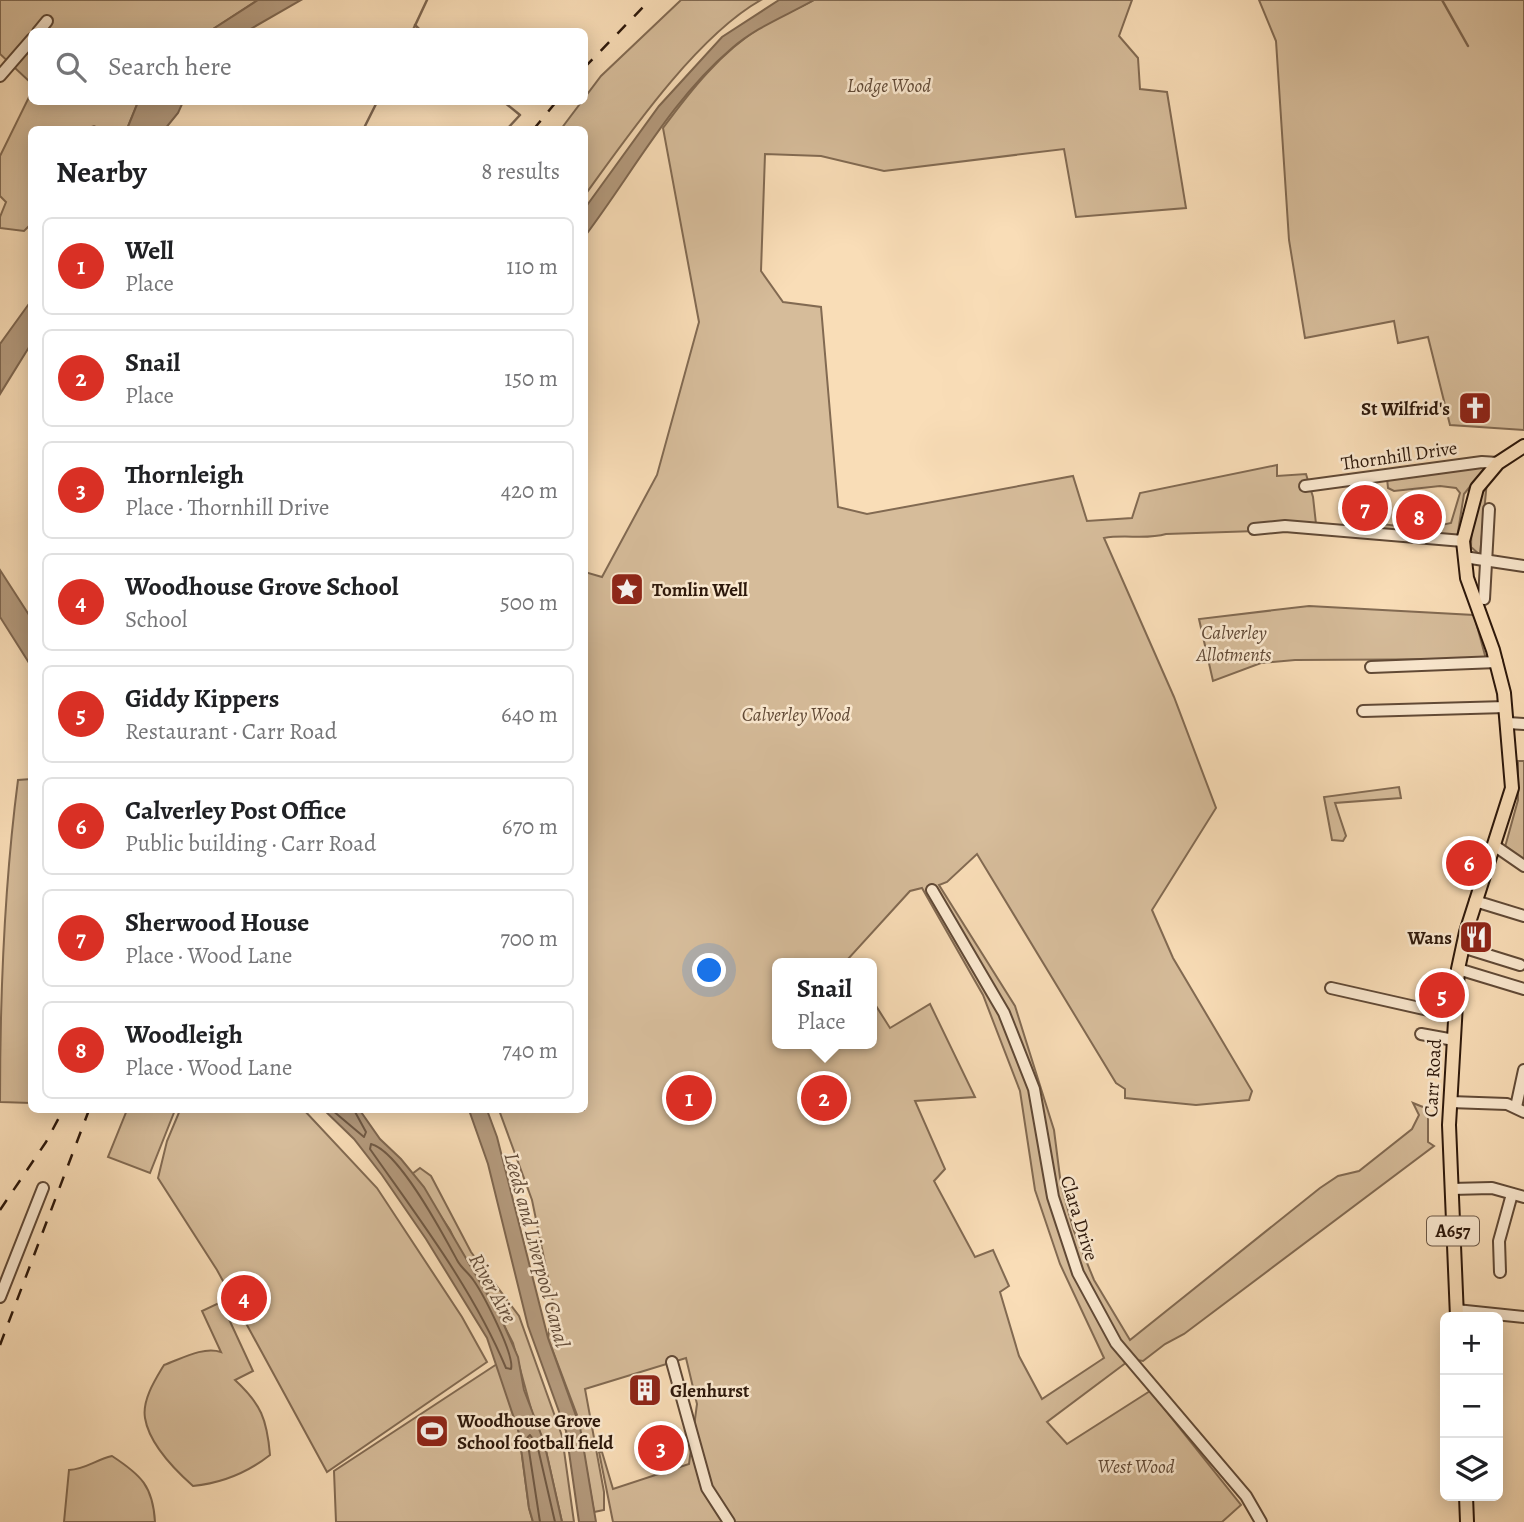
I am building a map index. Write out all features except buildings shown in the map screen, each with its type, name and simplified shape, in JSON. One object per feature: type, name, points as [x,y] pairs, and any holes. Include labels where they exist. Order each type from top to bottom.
[{"type":"main road","name":"A657","points":[[1498,463],[1524,446]]},
{"type":"main road","name":"Carr Road","points":[[1457,1312],[1450,1102],[1458,970],[1475,901],[1512,788],[1506,707],[1497,662],[1468,580],[1463,541],[1467,515],[1477,488],[1498,463]]},
{"type":"main road","points":[[1466,1501],[1467,1522]]},
{"type":"street","points":[[41,28],[47,21]]},
{"type":"street","points":[[0,76],[28,44]]},
{"type":"street","name":"Thornhill Drive","points":[[1305,486],[1482,462],[1498,463]]},
{"type":"street","points":[[1483,599],[1489,509]]},
{"type":"street","points":[[1254,529],[1285,526],[1463,541]]},
{"type":"street","points":[[1464,557],[1524,566]]},
{"type":"street","points":[[1371,667],[1497,662]]},
{"type":"street","points":[[1363,711],[1506,707]]},
{"type":"street","points":[[1508,723],[1524,724]]},
{"type":"street","points":[[1495,846],[1524,866]]},
{"type":"street","name":"Clara Drive","points":[[932,890],[1004,1013],[1034,1089],[1053,1197],[1079,1273],[1116,1343],[1246,1496],[1261,1522]]},
{"type":"street","points":[[1475,901],[1524,916]]},
{"type":"street","points":[[1462,947],[1520,965]]},
{"type":"street","points":[[1458,970],[1524,989]]},
{"type":"street","points":[[1331,988],[1455,1016]]},
{"type":"street","points":[[1421,1034],[1454,1040]]},
{"type":"street","points":[[1450,1102],[1520,1110],[1524,1070]]},
{"type":"street","points":[[0,1297],[43,1188]]},
{"type":"street","points":[[1451,1189],[1481,1188],[1524,1197]]},
{"type":"street","points":[[1500,1272],[1499,1241],[1512,1194]]},
{"type":"street","points":[[1503,1316],[1524,1317]]},
{"type":"street","points":[[672,1362],[707,1488],[729,1522]]},
{"type":"green space","points":[[0,0],[258,0],[215,28],[28,28],[28,80],[0,54]]},
{"type":"green space","points":[[681,0],[761,0],[737,16],[689,61],[643,116],[588,191],[588,126],[563,126],[579,105],[588,105],[588,93],[601,76]]},
{"type":"green space","name":"Calverley Wood","points":[[814,0],[1132,0],[1119,36],[1138,58],[1140,89],[1167,92],[1186,208],[1076,217],[1064,149],[884,171],[821,156],[765,154],[761,271],[783,302],[821,307],[838,507],[867,514],[1073,476],[1087,521],[1132,518],[1140,493],[1277,465],[1277,476],[1306,474],[1313,497],[1317,533],[1284,530],[1104,538],[1174,697],[1216,808],[1152,910],[1173,958],[1252,1091],[1249,1100],[1196,1105],[1125,1098],[1125,1089],[1116,1083],[977,854],[947,882],[939,885],[1015,1006],[1054,1130],[1061,1185],[1074,1231],[1094,1280],[1130,1340],[1320,1188],[1338,1176],[1359,1171],[1412,1129],[1419,1115],[1413,1103],[1428,1109],[1428,1142],[1434,1146],[1184,1334],[1143,1361],[1131,1359],[1047,1422],[1067,1444],[1150,1391],[1241,1505],[1222,1522],[613,1522],[599,1452],[602,1452],[613,1489],[689,1464],[697,1404],[686,1358],[585,1389],[604,1492],[604,1510],[594,1512],[577,1415],[548,1338],[553,1302],[532,1200],[500,1113],[588,1113],[588,573],[602,577],[657,475],[699,322],[663,128],[719,60],[767,23]],"holes":[[[922,888],[983,995],[1020,1091],[1035,1190],[1060,1264],[1104,1358],[1042,1399],[1019,1356],[1000,1292],[1009,1286],[993,1250],[975,1257],[934,1181],[945,1169],[915,1101],[975,1097],[930,1004],[890,1028],[877,1007],[877,1049],[772,1049],[772,958],[849,958],[910,891]]]},
{"type":"green space","points":[[1259,0],[1524,0],[1524,430],[1450,425],[1428,337],[1398,343],[1394,321],[1305,338],[1289,240],[1276,41]]},
{"type":"green space","points":[[28,99],[28,105],[137,105],[128,126],[28,126],[28,227],[24,231],[0,228],[0,217],[6,202],[0,196],[0,156]]},
{"type":"green space","points":[[1482,465],[1485,468],[1464,494],[1457,538],[1370,528],[1373,523],[1423,529],[1451,523],[1460,493],[1456,488],[1440,486],[1394,491],[1388,488],[1387,478]]},
{"type":"green space","points":[[1487,481],[1480,555],[1471,547],[1472,530],[1477,505]]},
{"type":"green space","name":"Calverley Allotments","points":[[1309,606],[1474,615],[1486,659],[1295,660],[1261,663],[1213,681],[1199,619]]},
{"type":"green space","points":[[1518,761],[1524,761],[1524,861],[1505,847],[1518,800]]},
{"type":"green space","points":[[28,779],[28,1103],[0,1102],[6,900],[18,780]]},
{"type":"green space","points":[[1399,787],[1401,798],[1335,803],[1346,836],[1343,841],[1332,840],[1324,797]]},
{"type":"green space","points":[[126,1113],[174,1113],[150,1173],[108,1157]]},
{"type":"green space","points":[[179,1113],[307,1113],[377,1188],[462,1317],[487,1362],[327,1472],[217,1270],[158,1178],[167,1141]]},
{"type":"green space","points":[[420,1168],[431,1176],[471,1252],[519,1316],[562,1436],[574,1522],[562,1522],[544,1442],[533,1416],[513,1343],[478,1274],[462,1256],[450,1230],[412,1174]]},
{"type":"green space","points":[[221,1302],[253,1371],[235,1380],[261,1413],[270,1455],[234,1476],[193,1486],[157,1446],[147,1427],[145,1404],[164,1365],[200,1352],[221,1352],[202,1311]]},
{"type":"green space","points":[[497,1364],[519,1433],[533,1522],[336,1522],[334,1471]]},
{"type":"green space","points":[[112,1456],[131,1469],[144,1483],[152,1499],[155,1522],[64,1522],[69,1470]]},
{"type":"water","points":[[258,0],[301,0],[252,28],[215,28]]},
{"type":"water","points":[[779,0],[814,0],[751,34],[709,69],[653,138],[588,232],[588,204],[659,106],[722,37]]},
{"type":"water","points":[[137,105],[182,105],[167,126],[128,126]]},
{"type":"water","points":[[28,305],[28,349],[0,394],[0,344]]},
{"type":"water","points":[[0,570],[28,613],[28,661],[0,617]]},
{"type":"water","name":"River Aire","points":[[327,1113],[362,1113],[380,1139],[401,1159],[424,1187],[500,1316],[518,1357],[524,1390],[544,1442],[562,1522],[533,1522],[519,1433],[487,1338],[426,1239],[354,1139]]},
{"type":"water","points":[[470,1113],[488,1113],[497,1137],[548,1338],[580,1427],[596,1522],[579,1522],[566,1431],[528,1326],[488,1164]]},
{"type":"waterway","points":[[414,28],[427,0]]},
{"type":"waterway","points":[[1442,0],[1468,46]]},
{"type":"waterway","points":[[415,25],[418,28]]},
{"type":"waterway","points":[[365,126],[376,105]]},
{"type":"waterway","points":[[508,105],[520,115],[510,126]]},
{"type":"railway","points":[[588,64],[650,0]]},
{"type":"railway","points":[[536,126],[554,105]]},
{"type":"railway","points":[[0,1210],[46,1142],[61,1113]]},
{"type":"railway","points":[[0,1345],[88,1113]]},
{"type":"place","name":"St Wilfrid's","points":[[1475,408]]},
{"type":"place","name":"Sherwood House","points":[[1365,508]]},
{"type":"place","name":"Woodleigh","points":[[1419,517]]},
{"type":"place","name":"Tomlin Well","points":[[627,589]]},
{"type":"place","name":"Calverley Post Office","points":[[1469,863]]},
{"type":"place","name":"Wans","points":[[1476,937]]},
{"type":"place","name":"Giddy Kippers","points":[[1442,995]]},
{"type":"place","name":"Well","points":[[689,1098]]},
{"type":"place","name":"Snail","points":[[824,1098]]},
{"type":"place","name":"Woodhouse Grove School","points":[[244,1298]]},
{"type":"place","name":"Glenhurst","points":[[645,1390]]},
{"type":"place","name":"Woodhouse Grove School football field","points":[[432,1431]]},
{"type":"place","name":"Thornleigh","points":[[661,1448]]},
{"type":"park label","name":"Lodge Wood","points":[[889,85]]},
{"type":"park label","name":"West Wood","points":[[1136,1466]]},
{"type":"water label","name":"Leeds and Liverpool Canal","points":[[537,1250]]}]
